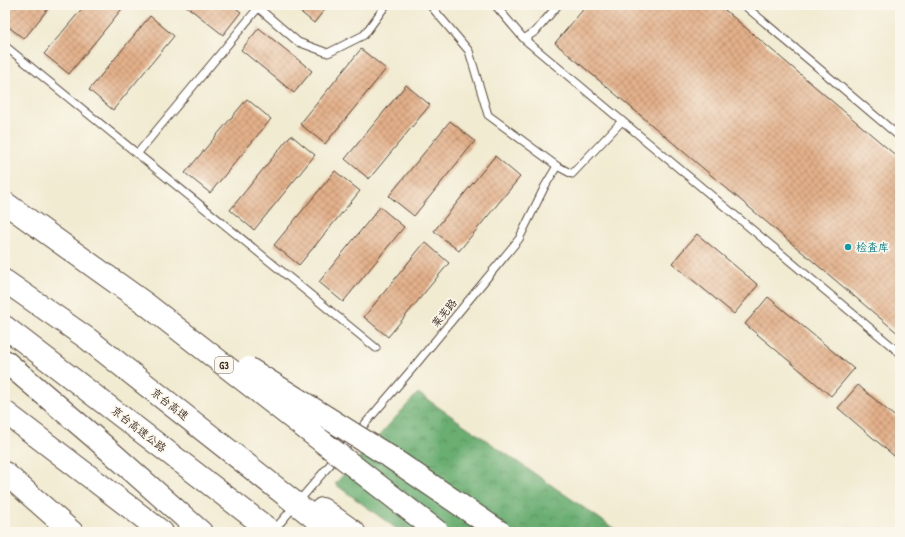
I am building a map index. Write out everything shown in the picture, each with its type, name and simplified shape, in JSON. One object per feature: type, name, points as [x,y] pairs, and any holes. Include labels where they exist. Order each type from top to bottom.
[{"type":"highway","name":"G3","points":[[5,203],[146,304],[438,532]]},
{"type":"highway","name":"京台高速","points":[[5,281],[88,339],[332,532]]},
{"type":"highway","points":[[146,304],[390,457],[500,532]]},
{"type":"highway","name":"京台高速公路","points":[[5,327],[272,532]]},
{"type":"highway","points":[[88,339],[354,532]]},
{"type":"highway","points":[[5,361],[100,442],[201,532]]},
{"type":"highway","points":[[5,412],[162,532]]},
{"type":"highway","points":[[5,473],[72,532]]},
{"type":"lane","points":[[137,154],[257,6],[298,42],[328,53],[364,35],[386,5]]},
{"type":"lane","points":[[430,5],[468,51],[488,115],[557,166],[572,174],[622,121]]},
{"type":"lane","points":[[495,5],[524,40],[900,353]]},
{"type":"lane","points":[[524,40],[536,31],[558,5]]},
{"type":"lane","points":[[744,5],[900,137]]},
{"type":"lane","points":[[5,46],[376,348]]},
{"type":"lane","name":"莱芜路","points":[[272,532],[412,369],[519,239],[545,186],[557,166]]},
{"type":"green space","points":[[418,393],[619,532],[401,532],[335,484]]},
{"type":"building","points":[[10,5],[51,5],[24,39],[5,24],[5,11]]},
{"type":"building","points":[[85,5],[125,5],[69,74],[44,54]]},
{"type":"building","points":[[185,5],[232,5],[241,12],[223,35]]},
{"type":"building","points":[[292,5],[328,5],[314,23]]},
{"type":"building","name":"检查库","points":[[587,5],[719,5],[900,159],[900,335],[555,43]]},
{"type":"building","points":[[150,16],[174,36],[113,110],[89,90]]},
{"type":"building","points":[[259,28],[312,71],[294,93],[241,50]]},
{"type":"building","points":[[361,49],[386,69],[325,144],[300,124]]},
{"type":"building","points":[[406,85],[430,105],[369,179],[345,159]]},
{"type":"building","points":[[247,99],[271,119],[210,193],[185,173]]},
{"type":"building","points":[[450,121],[475,141],[414,216],[389,196]]},
{"type":"building","points":[[291,135],[315,155],[254,230],[230,210]]},
{"type":"building","points":[[495,156],[520,177],[459,251],[434,231]]},
{"type":"building","points":[[335,171],[360,191],[299,265],[274,245]]},
{"type":"building","points":[[380,207],[404,227],[343,302],[319,282]]},
{"type":"building","points":[[697,234],[758,285],[734,314],[672,263]]},
{"type":"building","points":[[425,242],[449,263],[388,337],[364,317]]},
{"type":"building","points":[[768,297],[854,369],[831,396],[745,324]]},
{"type":"building","points":[[858,385],[900,421],[900,461],[838,408]]},
{"type":"place","name":"检查库","points":[[848,247]]}]
